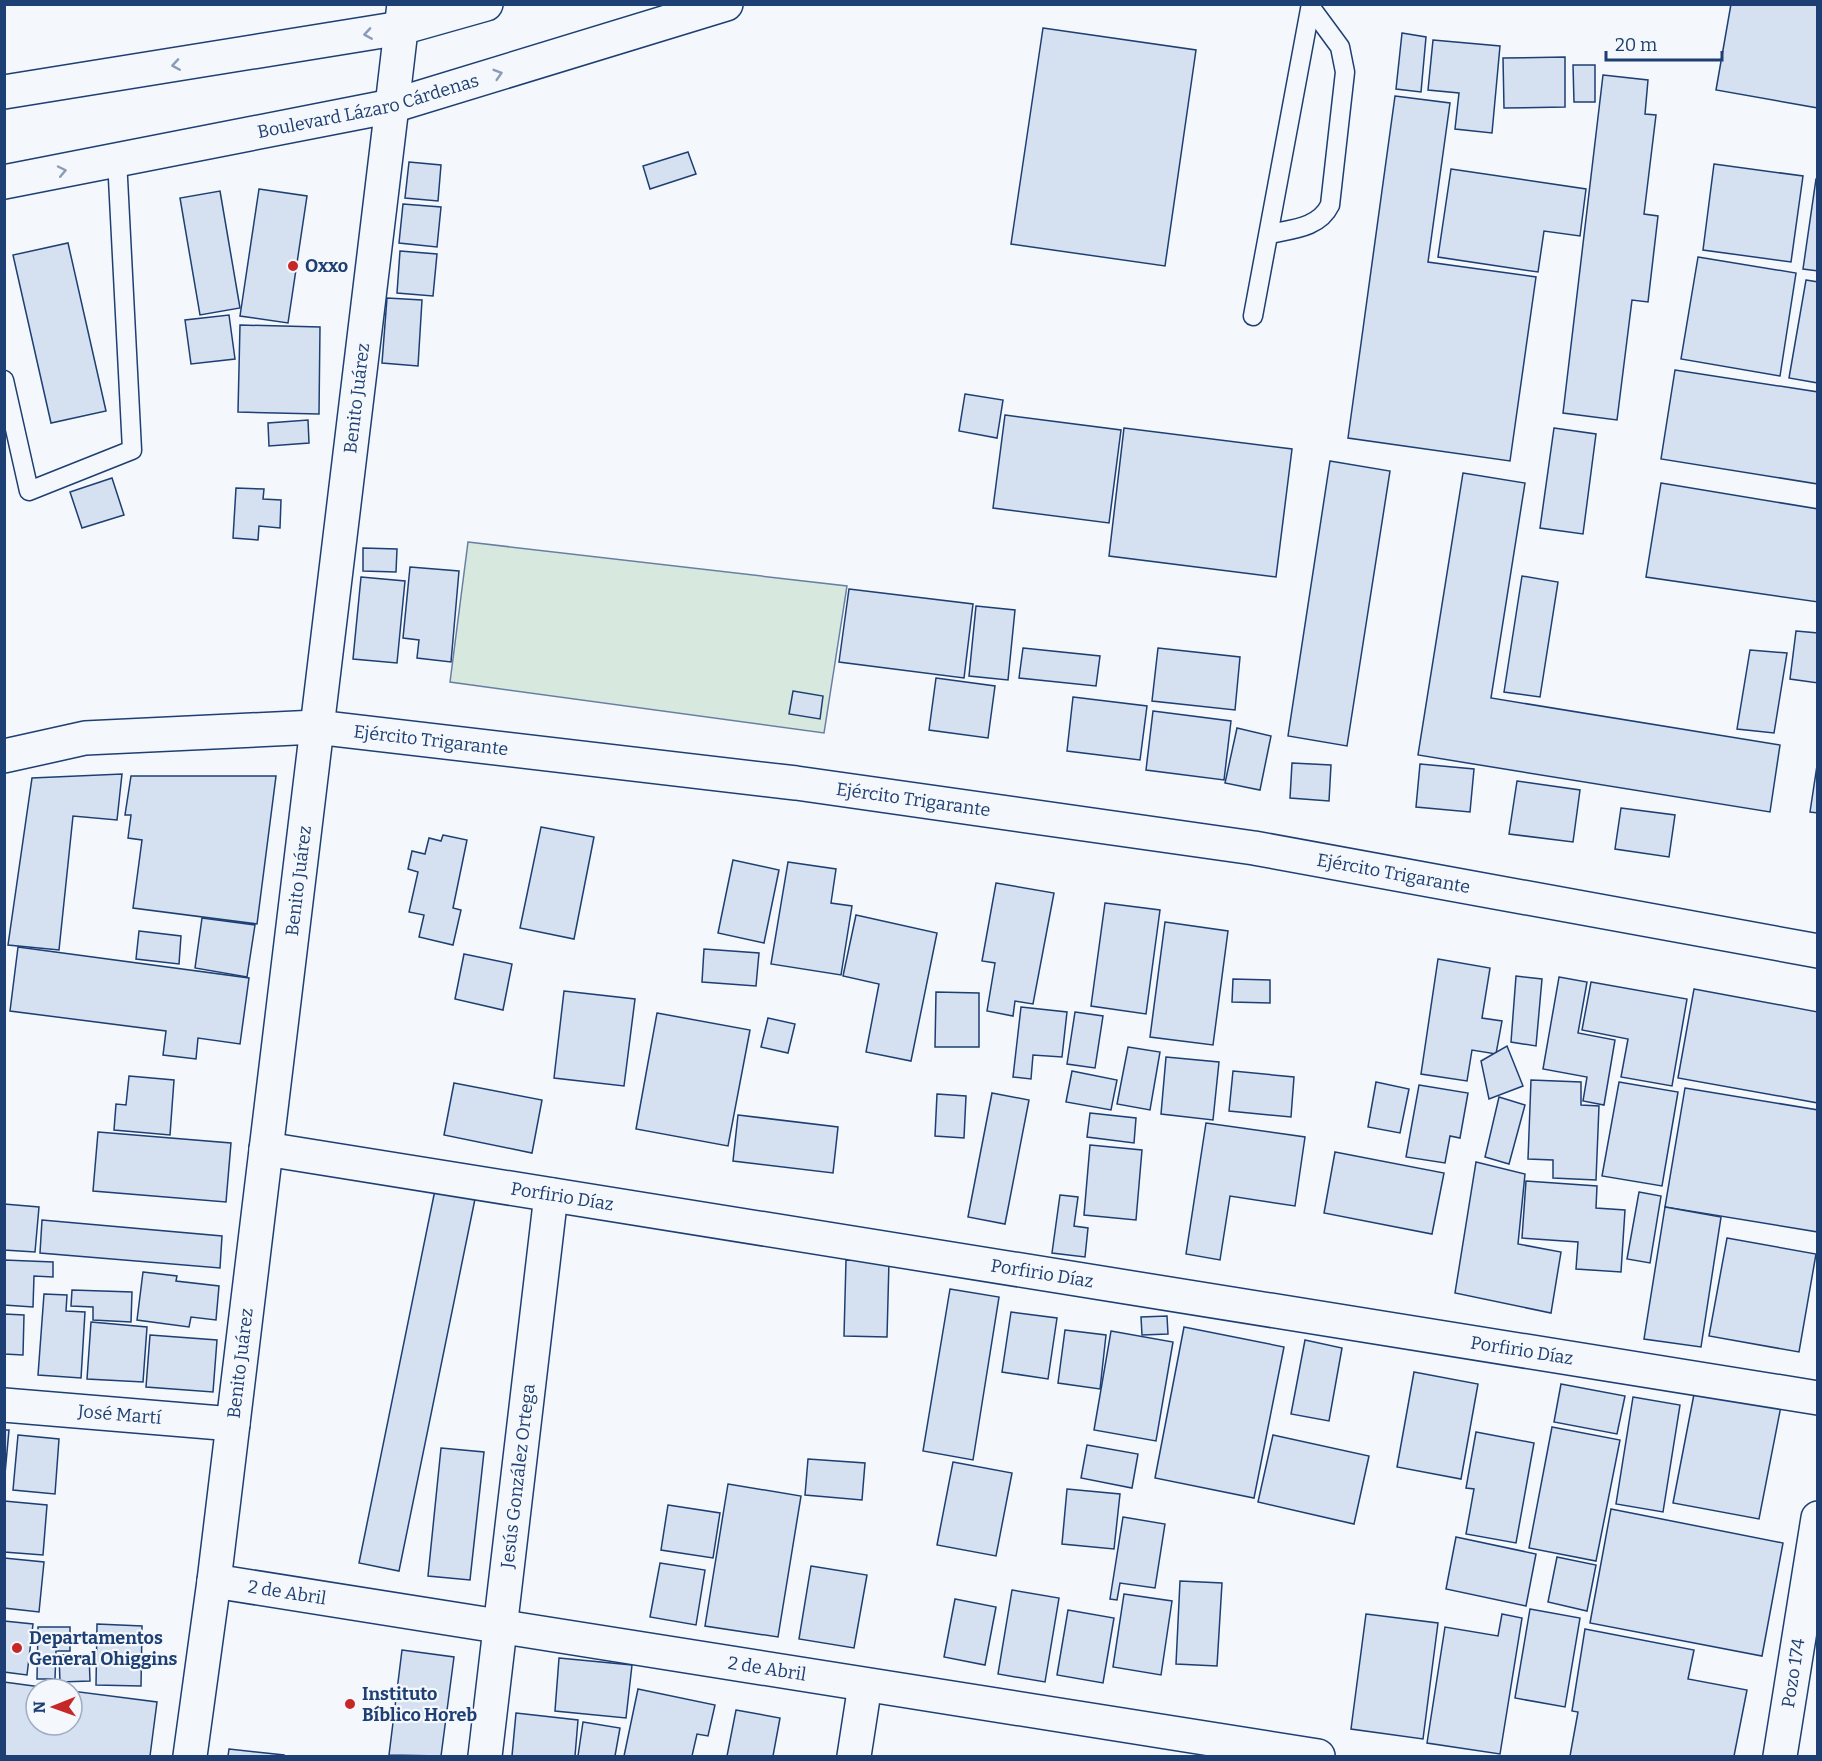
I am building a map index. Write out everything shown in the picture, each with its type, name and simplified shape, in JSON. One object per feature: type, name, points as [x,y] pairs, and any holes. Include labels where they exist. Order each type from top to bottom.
[{"type":"street","points":[[4,92],[403,16],[486,4]]},
{"type":"street","name":"Boulevard Lázaro Cárdenas","points":[[4,182],[392,106],[726,4]]},
{"type":"street","name":"Benito Juárez","points":[[190,1756],[214,1581],[403,16]]},
{"type":"street","name":"Ejército Trigarante","points":[[4,756],[85,738],[316,727],[796,783],[1254,848],[1818,951]]},
{"type":"street","name":"Porfirio Díaz","points":[[266,1149],[1818,1398]]},
{"type":"street","name":"Jesús González Ortega","points":[[485,1756],[551,1195]]},
{"type":"street","name":"José Martí","points":[[4,1405],[233,1424]]},
{"type":"street","name":"Pozo 174","points":[[1780,1756],[1818,1518]]},
{"type":"street","name":"2 de Abril","points":[[214,1581],[1318,1756]]},
{"type":"street","points":[[854,1756],[865,1685]]},
{"type":"lane","points":[[1269,234],[1312,224],[1324,217],[1330,205],[1346,72],[1340,47],[1311,7]]},
{"type":"lane","points":[[1253,316],[1311,7]]},
{"type":"lane","points":[[4,380],[29,491],[132,450],[117,159]]},
{"type":"shaded area","points":[[468,542],[847,586],[824,733],[450,682]]},
{"type":"building","points":[[1731,4],[1818,4],[1818,108],[1716,90]]},
{"type":"building","points":[[1043,28],[1196,50],[1165,266],[1011,244]]},
{"type":"building","points":[[1402,33],[1426,37],[1421,92],[1396,89]]},
{"type":"building","points":[[1433,40],[1500,46],[1492,133],[1455,129],[1459,93],[1428,90]]},
{"type":"building","points":[[1565,57],[1565,107],[1504,108],[1503,58]]},
{"type":"building","points":[[1573,65],[1595,65],[1595,102],[1574,102]]},
{"type":"building","points":[[1603,75],[1648,80],[1645,114],[1656,115],[1644,214],[1658,216],[1648,302],[1632,300],[1617,420],[1563,413]]},
{"type":"building","points":[[1395,96],[1450,103],[1428,262],[1536,277],[1510,461],[1348,438]]},
{"type":"building","points":[[688,152],[696,174],[650,189],[643,166]]},
{"type":"building","points":[[409,162],[441,165],[438,201],[405,198]]},
{"type":"building","points":[[1714,164],[1803,176],[1791,262],[1703,250]]},
{"type":"building","points":[[1451,169],[1586,189],[1580,236],[1544,231],[1538,272],[1438,257]]},
{"type":"building","points":[[1816,179],[1818,179],[1818,271],[1803,269]]},
{"type":"building","points":[[259,189],[307,196],[288,323],[240,316]]},
{"type":"building","points":[[220,191],[240,308],[200,315],[180,198]]},
{"type":"building","points":[[403,204],[441,207],[437,247],[399,243]]},
{"type":"building","points":[[68,243],[106,411],[51,423],[13,255]]},
{"type":"building","points":[[400,251],[437,254],[433,296],[397,293]]},
{"type":"building","points":[[1698,257],[1796,273],[1780,376],[1681,359]]},
{"type":"building","points":[[1806,280],[1818,282],[1818,383],[1789,378]]},
{"type":"building","points":[[387,298],[422,300],[418,366],[382,363]]},
{"type":"building","points":[[229,315],[235,359],[191,364],[185,320]]},
{"type":"building","points":[[240,325],[320,327],[319,414],[238,412]]},
{"type":"building","points":[[1675,370],[1818,392],[1818,484],[1661,459]]},
{"type":"building","points":[[965,394],[1003,400],[997,438],[959,431]]},
{"type":"building","points":[[1005,415],[1121,430],[1109,523],[993,508]]},
{"type":"building","points":[[308,420],[309,443],[269,446],[268,423]]},
{"type":"building","points":[[1124,428],[1292,449],[1276,577],[1109,556]]},
{"type":"building","points":[[1554,428],[1596,434],[1583,534],[1540,528]]},
{"type":"building","points":[[1330,461],[1390,471],[1347,746],[1288,736]]},
{"type":"building","points":[[1463,473],[1525,483],[1491,698],[1780,745],[1770,812],[1418,755]]},
{"type":"building","points":[[112,478],[124,515],[82,528],[70,492]]},
{"type":"building","points":[[1661,483],[1818,509],[1818,602],[1646,577]]},
{"type":"building","points":[[236,488],[264,489],[263,499],[281,500],[280,528],[259,526],[258,540],[233,538]]},
{"type":"building","points":[[363,548],[397,549],[396,572],[363,571]]},
{"type":"building","points":[[410,567],[459,571],[451,662],[417,658],[419,640],[403,638]]},
{"type":"building","points":[[1522,576],[1558,582],[1540,697],[1504,692]]},
{"type":"building","points":[[361,577],[405,581],[397,663],[353,659]]},
{"type":"building","points":[[849,589],[973,604],[964,678],[839,662]]},
{"type":"building","points":[[976,606],[1015,610],[1008,680],[969,676]]},
{"type":"building","points":[[1796,631],[1818,633],[1818,683],[1790,679]]},
{"type":"building","points":[[1023,648],[1100,656],[1096,686],[1019,678]]},
{"type":"building","points":[[1158,648],[1240,657],[1235,710],[1152,701]]},
{"type":"building","points":[[1750,650],[1787,653],[1774,733],[1737,729]]},
{"type":"building","points":[[936,678],[995,686],[988,738],[929,730]]},
{"type":"building","points":[[793,691],[823,696],[820,719],[789,714]]},
{"type":"building","points":[[1073,697],[1147,706],[1140,760],[1067,751]]},
{"type":"building","points":[[1153,711],[1231,721],[1224,780],[1146,770]]},
{"type":"building","points":[[1237,728],[1271,736],[1260,790],[1225,783]]},
{"type":"building","points":[[1818,759],[1818,813],[1810,812]]},
{"type":"building","points":[[1292,763],[1331,765],[1329,801],[1290,798]]},
{"type":"building","points":[[1420,764],[1474,769],[1470,812],[1416,807]]},
{"type":"building","points":[[122,774],[117,820],[73,816],[59,950],[8,945],[32,778]]},
{"type":"building","points":[[131,776],[276,776],[257,924],[133,908],[142,840],[128,838],[131,815],[125,815]]},
{"type":"building","points":[[1517,781],[1580,790],[1573,842],[1509,834]]},
{"type":"building","points":[[1621,808],[1675,815],[1669,857],[1615,849]]},
{"type":"building","points":[[541,827],[594,837],[574,939],[520,928]]},
{"type":"building","points":[[443,835],[467,840],[453,908],[461,910],[453,945],[419,937],[424,915],[409,912],[418,872],[408,869],[412,851],[425,854],[429,838],[441,841]]},
{"type":"building","points":[[733,860],[779,870],[764,943],[718,933]]},
{"type":"building","points":[[788,862],[836,869],[831,903],[852,906],[841,975],[771,964]]},
{"type":"building","points":[[996,883],[1054,893],[1033,1004],[1015,1001],[1013,1016],[987,1011],[995,963],[982,961]]},
{"type":"building","points":[[1105,903],[1160,910],[1146,1014],[1091,1006]]},
{"type":"building","points":[[856,915],[937,933],[911,1061],[866,1052],[879,984],[843,976]]},
{"type":"building","points":[[202,918],[255,925],[247,977],[195,968]]},
{"type":"building","points":[[1165,922],[1228,931],[1213,1045],[1150,1037]]},
{"type":"building","points":[[139,931],[181,936],[179,964],[136,959]]},
{"type":"building","points":[[18,947],[249,978],[240,1044],[198,1038],[196,1059],[163,1055],[166,1031],[10,1011]]},
{"type":"building","points":[[704,949],[759,953],[756,986],[702,982]]},
{"type":"building","points":[[464,954],[512,964],[503,1010],[455,999]]},
{"type":"building","points":[[1438,959],[1490,968],[1482,1018],[1502,1021],[1496,1054],[1472,1050],[1467,1081],[1421,1074]]},
{"type":"building","points":[[1516,976],[1542,979],[1536,1046],[1511,1042]]},
{"type":"building","points":[[1559,977],[1587,982],[1578,1033],[1615,1040],[1604,1105],[1583,1101],[1587,1077],[1543,1069]]},
{"type":"building","points":[[1233,979],[1270,980],[1270,1003],[1232,1002]]},
{"type":"building","points":[[1591,982],[1687,999],[1672,1086],[1621,1077],[1628,1039],[1582,1030]]},
{"type":"building","points":[[1694,989],[1818,1012],[1818,1103],[1678,1078]]},
{"type":"building","points":[[564,991],[635,999],[624,1086],[554,1078]]},
{"type":"building","points":[[936,992],[979,993],[979,1047],[935,1047]]},
{"type":"building","points":[[1021,1007],[1067,1012],[1062,1057],[1033,1055],[1031,1079],[1013,1077]]},
{"type":"building","points":[[1075,1012],[1103,1016],[1095,1068],[1067,1064]]},
{"type":"building","points":[[657,1013],[750,1030],[728,1146],[636,1129]]},
{"type":"building","points":[[768,1018],[795,1024],[788,1053],[761,1047]]},
{"type":"building","points":[[1507,1046],[1523,1086],[1489,1099],[1481,1061]]},
{"type":"building","points":[[1128,1047],[1160,1052],[1150,1110],[1117,1104]]},
{"type":"building","points":[[1166,1057],[1219,1062],[1213,1120],[1161,1114]]},
{"type":"building","points":[[1072,1071],[1117,1080],[1111,1110],[1066,1102]]},
{"type":"building","points":[[1233,1071],[1294,1077],[1291,1117],[1229,1111]]},
{"type":"building","points":[[129,1076],[174,1080],[170,1135],[114,1130],[116,1104],[126,1105]]},
{"type":"building","points":[[1531,1080],[1581,1082],[1581,1105],[1599,1106],[1596,1180],[1553,1178],[1553,1160],[1528,1159]]},
{"type":"building","points":[[1376,1082],[1409,1089],[1400,1133],[1368,1127]]},
{"type":"building","points":[[1619,1082],[1678,1092],[1662,1186],[1602,1176]]},
{"type":"building","points":[[454,1083],[542,1100],[532,1153],[444,1135]]},
{"type":"building","points":[[1419,1085],[1468,1093],[1460,1138],[1450,1136],[1445,1163],[1406,1157]]},
{"type":"building","points":[[1685,1088],[1818,1110],[1818,1232],[1665,1207]]},
{"type":"building","points":[[992,1093],[1029,1100],[1005,1224],[968,1217]]},
{"type":"building","points":[[937,1094],[966,1096],[964,1138],[935,1136]]},
{"type":"building","points":[[1499,1097],[1525,1105],[1509,1164],[1485,1157]]},
{"type":"building","points":[[1090,1113],[1136,1118],[1134,1143],[1087,1137]]},
{"type":"building","points":[[738,1115],[838,1127],[833,1173],[733,1161]]},
{"type":"building","points":[[1206,1123],[1305,1137],[1295,1206],[1230,1196],[1220,1260],[1186,1254]]},
{"type":"building","points":[[98,1132],[231,1143],[226,1202],[93,1191]]},
{"type":"building","points":[[1090,1145],[1142,1150],[1136,1220],[1084,1215]]},
{"type":"building","points":[[1335,1152],[1444,1173],[1432,1234],[1324,1213]]},
{"type":"building","points":[[1476,1162],[1525,1174],[1518,1244],[1561,1252],[1551,1313],[1455,1293]]},
{"type":"building","points":[[1526,1181],[1597,1186],[1596,1208],[1625,1210],[1621,1272],[1576,1269],[1578,1242],[1522,1238]]},
{"type":"building","points":[[435,1190],[475,1199],[399,1571],[359,1563]]},
{"type":"building","points":[[1639,1192],[1661,1196],[1650,1263],[1627,1259]]},
{"type":"building","points":[[1060,1195],[1078,1197],[1074,1226],[1088,1228],[1085,1257],[1052,1253]]},
{"type":"building","points":[[4,1204],[39,1207],[35,1252],[4,1250]]},
{"type":"building","points":[[1665,1207],[1721,1217],[1701,1347],[1644,1339]]},
{"type":"building","points":[[42,1220],[222,1236],[220,1268],[40,1253]]},
{"type":"building","points":[[1727,1238],[1816,1254],[1799,1352],[1709,1336]]},
{"type":"building","points":[[4,1260],[53,1262],[53,1277],[34,1276],[33,1307],[4,1305]]},
{"type":"building","points":[[846,1260],[889,1261],[887,1337],[844,1336]]},
{"type":"building","points":[[143,1272],[177,1276],[176,1281],[219,1286],[216,1320],[191,1317],[189,1327],[137,1320]]},
{"type":"building","points":[[950,1289],[999,1297],[973,1460],[923,1451]]},
{"type":"building","points":[[72,1290],[132,1292],[131,1322],[93,1320],[93,1307],[71,1306]]},
{"type":"building","points":[[44,1294],[67,1295],[66,1311],[85,1312],[81,1378],[38,1375]]},
{"type":"building","points":[[1011,1312],[1057,1318],[1048,1379],[1002,1372]]},
{"type":"building","points":[[4,1314],[24,1315],[23,1355],[4,1354]]},
{"type":"building","points":[[1167,1316],[1168,1334],[1142,1335],[1141,1317]]},
{"type":"building","points":[[91,1322],[147,1327],[143,1382],[87,1379]]},
{"type":"building","points":[[1184,1327],[1284,1347],[1254,1498],[1155,1478]]},
{"type":"building","points":[[1065,1330],[1106,1335],[1100,1389],[1058,1383]]},
{"type":"building","points":[[1111,1331],[1173,1342],[1156,1441],[1094,1430]]},
{"type":"building","points":[[150,1335],[217,1340],[213,1392],[146,1387]]},
{"type":"building","points":[[1305,1340],[1342,1348],[1329,1421],[1291,1414]]},
{"type":"building","points":[[1414,1372],[1478,1384],[1461,1479],[1397,1467]]},
{"type":"building","points":[[1561,1384],[1625,1396],[1617,1434],[1554,1422]]},
{"type":"building","points":[[1695,1389],[1781,1406],[1759,1519],[1673,1503]]},
{"type":"building","points":[[1633,1397],[1680,1405],[1663,1512],[1616,1504]]},
{"type":"building","points":[[1552,1427],[1620,1440],[1596,1561],[1529,1548]]},
{"type":"building","points":[[4,1430],[9,1430],[4,1485]]},
{"type":"building","points":[[1476,1432],[1534,1443],[1516,1543],[1466,1534],[1474,1489],[1466,1488]]},
{"type":"building","points":[[18,1435],[59,1439],[55,1494],[13,1490]]},
{"type":"building","points":[[1273,1435],[1369,1456],[1354,1524],[1258,1502]]},
{"type":"building","points":[[1087,1445],[1138,1454],[1132,1488],[1081,1478]]},
{"type":"building","points":[[441,1448],[484,1452],[470,1580],[428,1576]]},
{"type":"building","points":[[808,1459],[865,1463],[862,1500],[805,1495]]},
{"type":"building","points":[[953,1462],[1012,1473],[996,1556],[937,1545]]},
{"type":"building","points":[[728,1484],[801,1496],[778,1637],[705,1626]]},
{"type":"building","points":[[1067,1489],[1120,1494],[1114,1549],[1062,1544]]},
{"type":"building","points":[[4,1501],[47,1505],[43,1555],[4,1552]]},
{"type":"building","points":[[668,1505],[720,1513],[713,1558],[661,1550]]},
{"type":"building","points":[[1611,1509],[1783,1543],[1762,1656],[1590,1623]]},
{"type":"building","points":[[1123,1517],[1165,1524],[1155,1588],[1120,1583],[1117,1600],[1110,1599]]},
{"type":"building","points":[[1456,1537],[1536,1554],[1526,1606],[1446,1589]]},
{"type":"building","points":[[1557,1557],[1596,1565],[1587,1611],[1548,1602]]},
{"type":"building","points":[[4,1558],[44,1562],[39,1612],[4,1608]]},
{"type":"building","points":[[660,1563],[705,1570],[696,1625],[650,1617]]},
{"type":"building","points":[[811,1566],[867,1575],[854,1648],[799,1639]]},
{"type":"building","points":[[1180,1581],[1222,1583],[1217,1666],[1176,1664]]},
{"type":"building","points":[[1012,1590],[1059,1598],[1045,1682],[998,1674]]},
{"type":"building","points":[[1124,1594],[1172,1601],[1161,1675],[1113,1667]]},
{"type":"building","points":[[955,1599],[996,1607],[985,1665],[944,1657]]},
{"type":"building","points":[[1530,1609],[1580,1618],[1565,1707],[1515,1698]]},
{"type":"building","points":[[1068,1610],[1114,1618],[1103,1683],[1057,1675]]},
{"type":"building","points":[[1366,1614],[1438,1623],[1423,1739],[1351,1729]]},
{"type":"building","points":[[1502,1614],[1522,1618],[1500,1754],[1427,1743],[1445,1627],[1498,1636]]},
{"type":"building","name":"Departamentos General Ohiggins","points":[[4,1621],[33,1624],[27,1675],[4,1672]]},
{"type":"building","points":[[97,1624],[142,1626],[141,1686],[96,1685]]},
{"type":"building","points":[[38,1627],[70,1627],[70,1651],[56,1651],[55,1677],[37,1677]]},
{"type":"building","points":[[1585,1629],[1694,1650],[1688,1679],[1747,1690],[1734,1756],[1570,1756],[1578,1712],[1572,1711]]},
{"type":"building","points":[[402,1650],[454,1657],[441,1756],[389,1755]]},
{"type":"building","points":[[89,1654],[90,1681],[84,1681],[84,1677],[60,1677],[59,1655]]},
{"type":"building","points":[[559,1658],[632,1665],[626,1718],[555,1711]]},
{"type":"building","points":[[4,1682],[24,1685],[24,1737],[84,1737],[84,1693],[157,1702],[150,1756],[4,1756]]},
{"type":"building","points":[[638,1689],[715,1705],[708,1736],[697,1734],[692,1756],[624,1756]]},
{"type":"building","points":[[736,1710],[780,1718],[773,1756],[727,1756]]},
{"type":"building","points":[[516,1713],[578,1720],[575,1756],[512,1756]]},
{"type":"building","points":[[583,1722],[620,1728],[615,1756],[578,1756]]},
{"type":"building","points":[[229,1749],[284,1755],[284,1756],[228,1756]]},
{"type":"place","name":"Oxxo","points":[[293,266]]},
{"type":"place","name":"Departamentos General Ohiggins","points":[[17,1648]]},
{"type":"place","name":"Instituto Bíblico Horeb","points":[[350,1704]]}]
